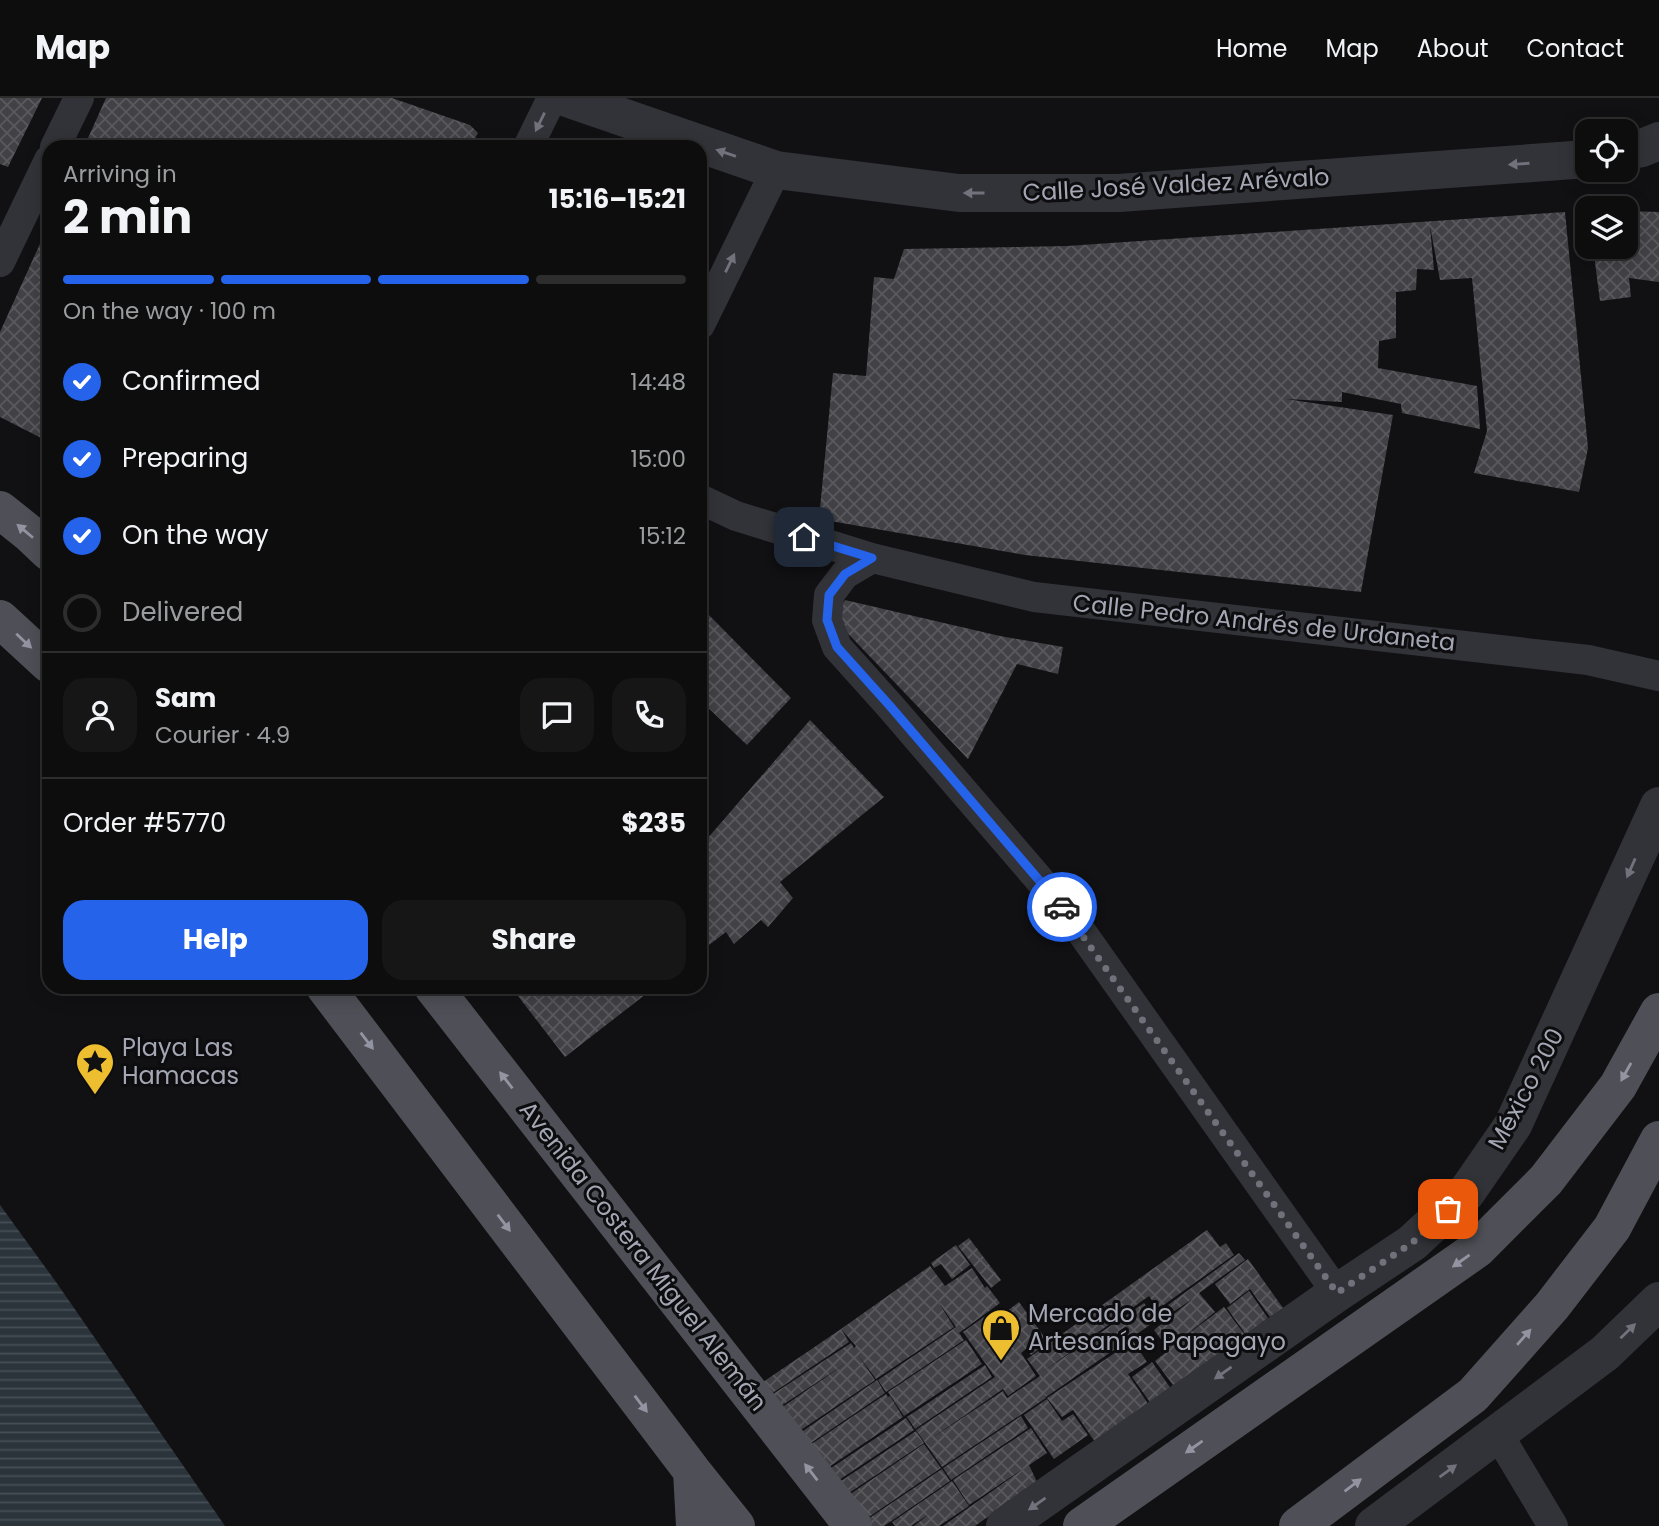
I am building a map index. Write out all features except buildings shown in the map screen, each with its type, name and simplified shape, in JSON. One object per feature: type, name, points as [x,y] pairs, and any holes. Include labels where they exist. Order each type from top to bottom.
[{"type":"main road","points":[[0,510],[42,545]]},
{"type":"main road","points":[[0,619],[42,658]]},
{"type":"main road","points":[[331,994],[736,1526]]},
{"type":"main road","name":"Avenida Costera Miguel Alemán","points":[[438,994],[853,1526]]},
{"type":"main road","points":[[1082,1526],[1477,1249],[1546,1180],[1618,1086],[1659,1012]]},
{"type":"main road","points":[[1298,1526],[1473,1395],[1552,1306],[1612,1228],[1659,1140]]},
{"type":"main road","points":[[692,1471],[695,1526]]},
{"type":"street","points":[[58,140],[79,98]]},
{"type":"street","points":[[531,140],[552,98]]},
{"type":"street","name":"Calle José Valdez Arévalo","points":[[567,98],[689,140]]},
{"type":"street","points":[[1638,149],[1659,141]]},
{"type":"street","name":"Calle José Valdez Arévalo","points":[[707,146],[776,170],[959,193],[1119,193],[1575,160]]},
{"type":"street","points":[[707,311],[776,170]]},
{"type":"street","points":[[0,262],[42,175]]},
{"type":"street","name":"Calle Pedro Andrés de Urdaneta","points":[[707,502],[736,516],[872,558],[1034,597],[1588,660],[1659,676]]},
{"type":"street","points":[[872,558],[845,574],[829,595],[827,620],[837,647],[1068,913],[1337,1293]]},
{"type":"street","name":"México 200","points":[[1004,1526],[1412,1243],[1466,1193],[1513,1125],[1659,806]]},
{"type":"street","points":[[1374,1526],[1605,1353],[1659,1301]]},
{"type":"street","points":[[1498,1434],[1553,1526]]},
{"type":"shaded area","points":[[0,1205],[56,1282],[225,1526],[0,1526]]},
{"type":"way so far","points":[[1062,907],[1337,1293],[1412,1243],[1448,1209]]},
{"type":"place","name":"Playa Las Hamacas","points":[[95,1096]]},
{"type":"place","name":"Mercado de Artesanías Papagayo","points":[[1001,1362]]},
{"type":"route","points":[[804,537],[872,558],[845,574],[829,595],[827,620],[837,647],[1062,907]]}]
